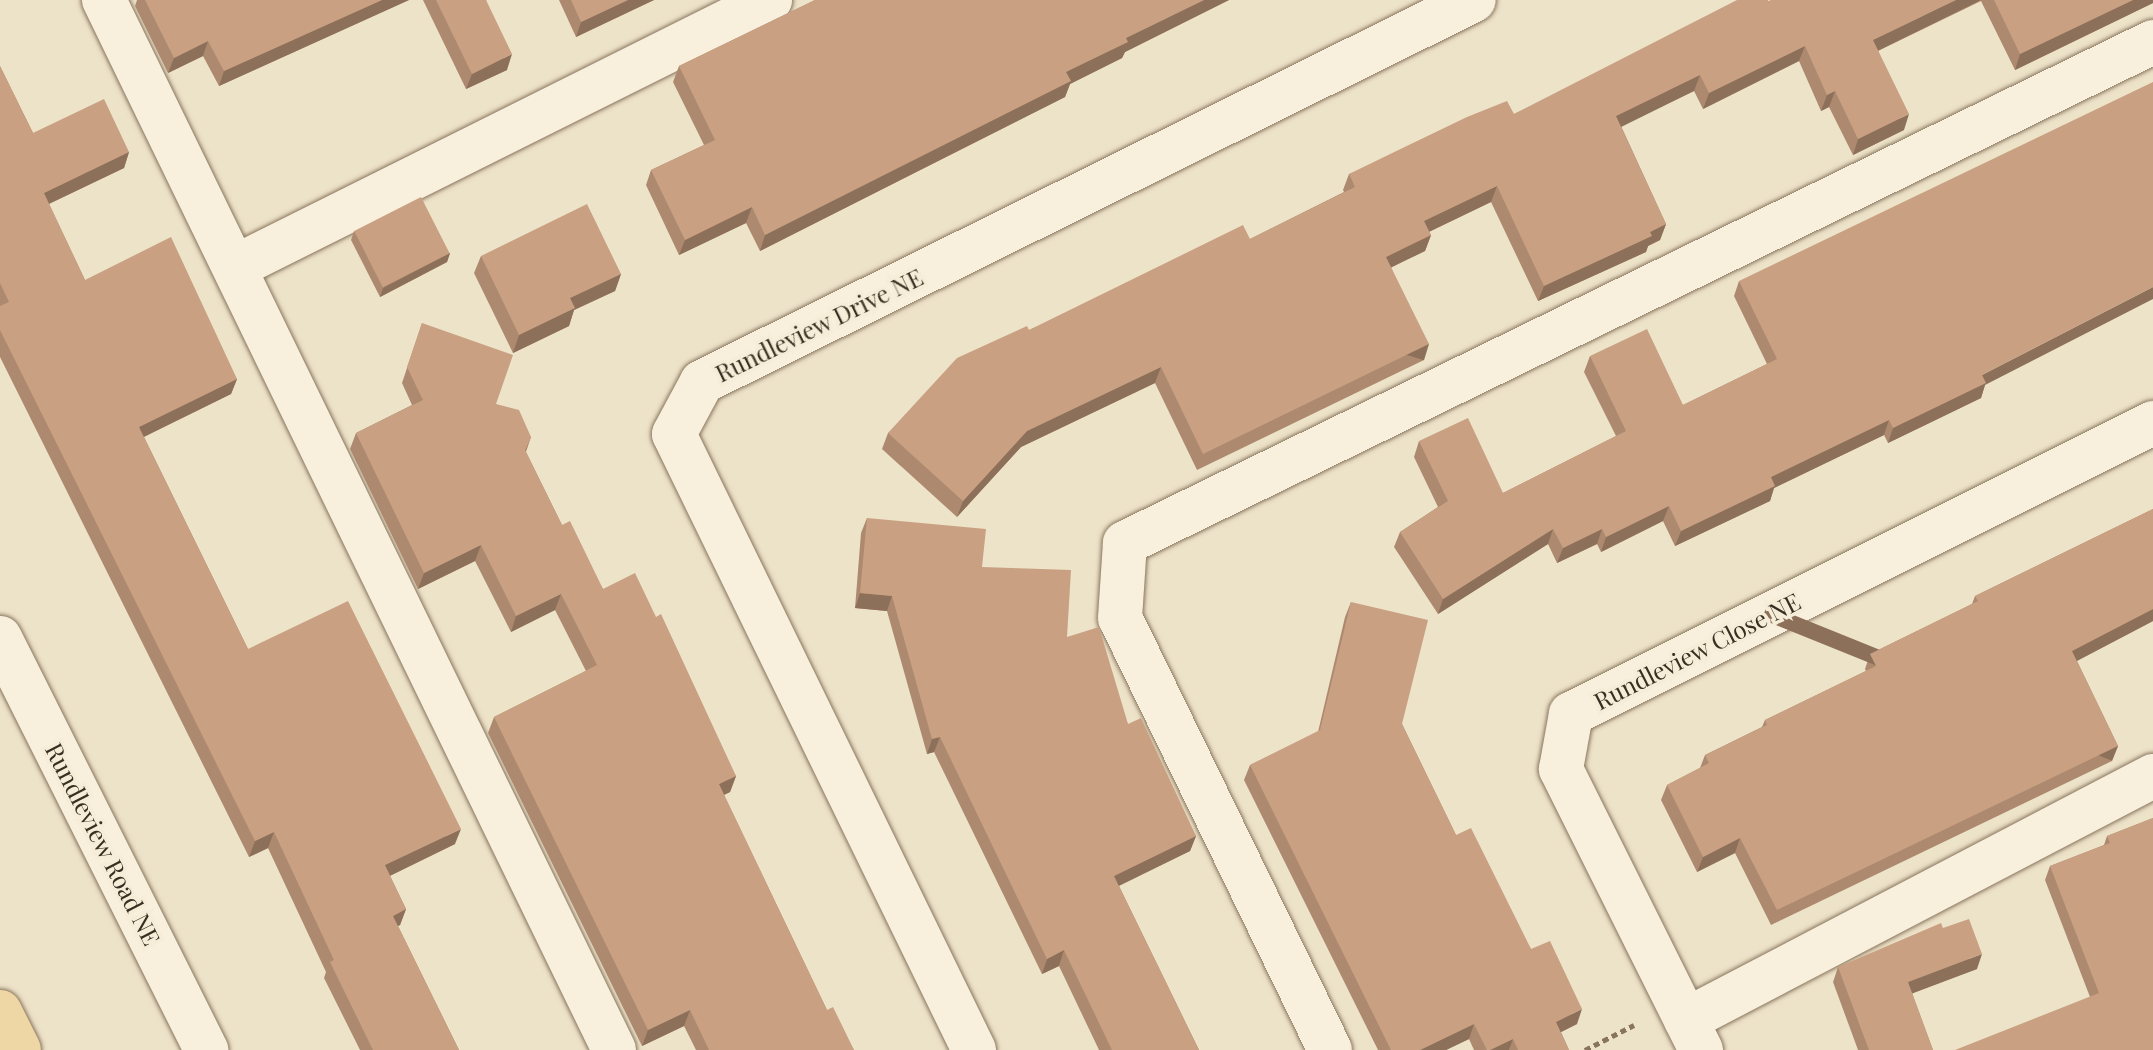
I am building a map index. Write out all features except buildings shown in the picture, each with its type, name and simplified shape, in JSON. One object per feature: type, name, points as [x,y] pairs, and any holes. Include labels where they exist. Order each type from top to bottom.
[{"type":"main road","points":[[0,1012],[19,1050]]},
{"type":"street","points":[[104,0],[614,1050]]},
{"type":"street","points":[[235,267],[770,0]]},
{"type":"street","name":"Rundleview Drive NE","points":[[974,1050],[674,434],[702,382],[1474,0]]},
{"type":"street","points":[[1330,1050],[1120,618],[1125,543],[2153,42]]},
{"type":"street","name":"Rundleview Close NE","points":[[1694,1035],[1561,769],[1571,714],[2153,423]]},
{"type":"street","name":"Rundleview Road NE","points":[[0,638],[206,1050]]},
{"type":"street","points":[[1694,1035],[2153,776]]}]
